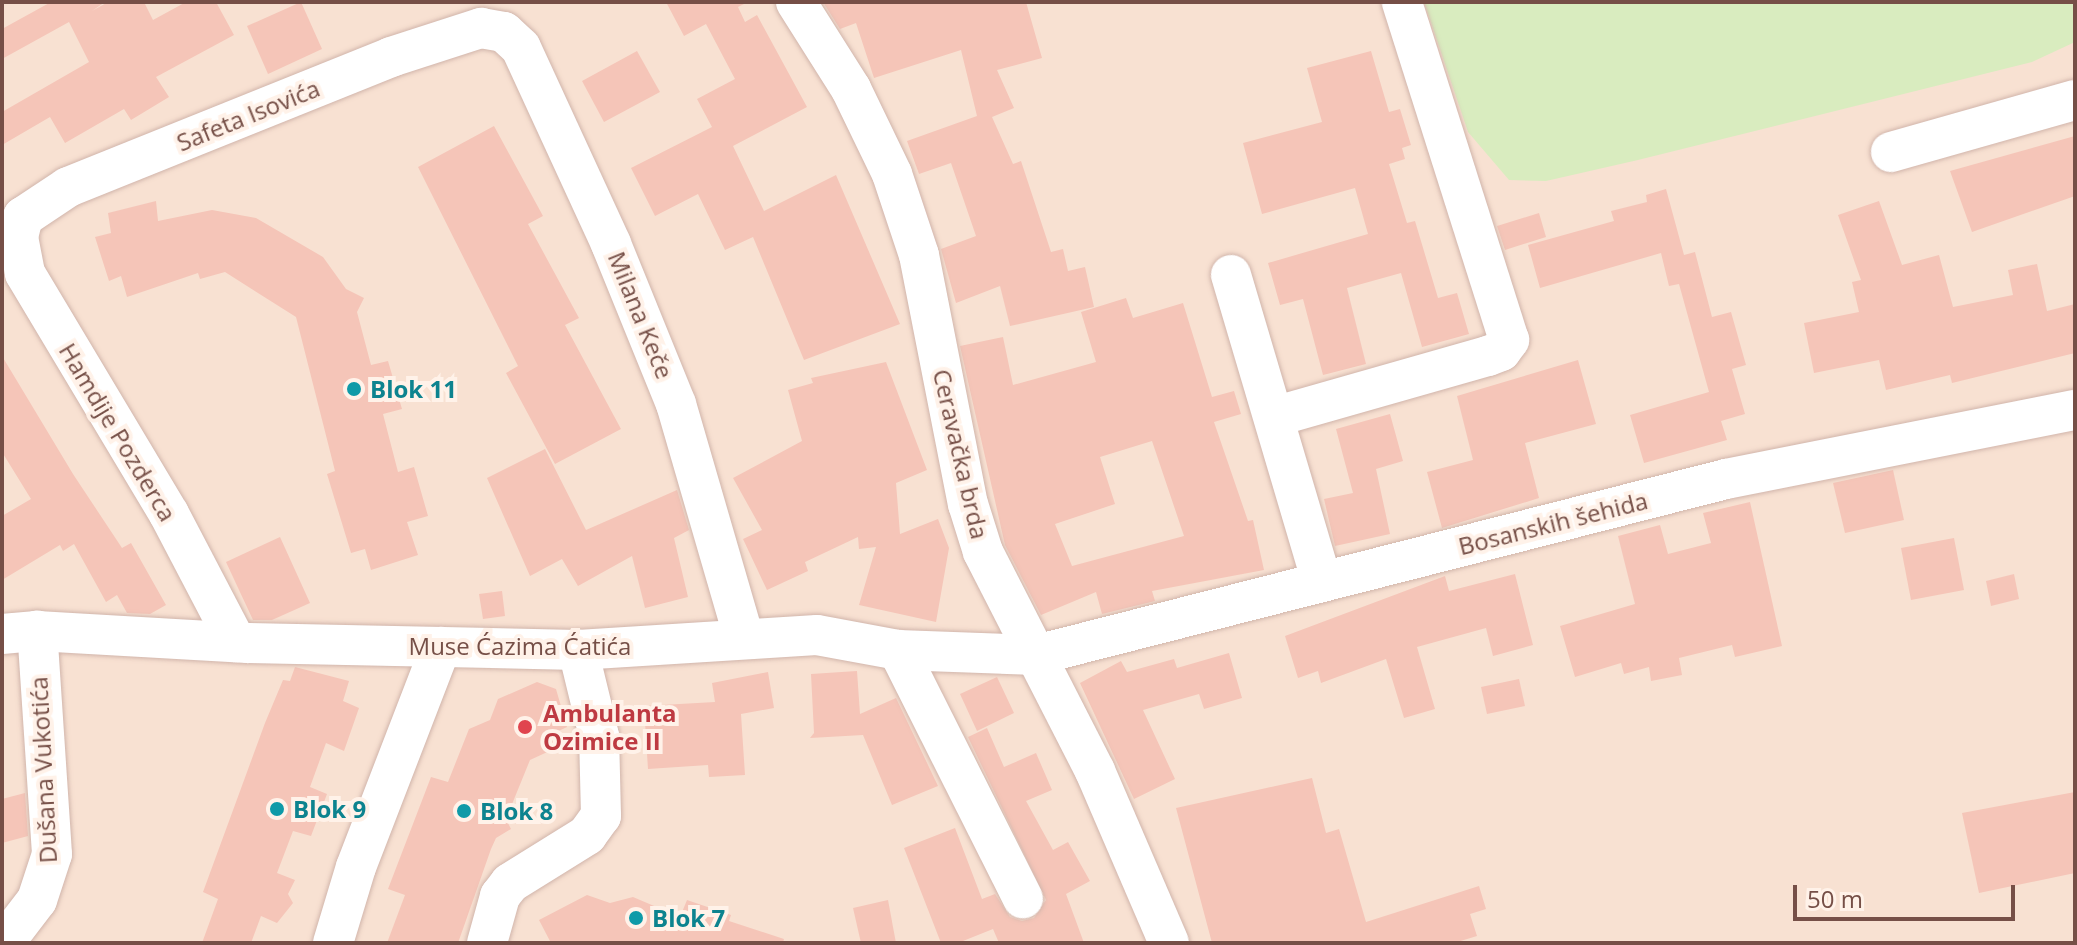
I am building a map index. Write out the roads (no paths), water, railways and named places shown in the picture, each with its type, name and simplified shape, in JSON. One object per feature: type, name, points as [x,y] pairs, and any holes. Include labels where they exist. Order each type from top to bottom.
[{"type":"street","name":"Ceravačka brda","points":[[796,2],[851,89],[892,174],[919,255],[968,504],[983,552],[1102,785],[1169,943]]},
{"type":"street","points":[[1277,416],[1488,356],[1501,351],[1509,340],[1402,2]]},
{"type":"street","name":"Safeta Isovića","points":[[23,217],[68,187],[391,57],[481,28]]},
{"type":"street","name":"Milana Keče","points":[[481,28],[504,32],[521,48],[611,244],[676,404],[744,638]]},
{"type":"street","points":[[1891,152],[2075,100]]},
{"type":"street","name":"Hamdije Pozderca","points":[[23,217],[18,237],[25,273],[169,514],[236,642]]},
{"type":"street","points":[[1231,275],[1277,416],[1322,582]]},
{"type":"street","name":"Bosanskih šehida","points":[[1036,655],[1726,479],[2075,410]]},
{"type":"street","name":"Muse Ćazima Ćatića","points":[[19,633],[578,650],[817,635],[898,650],[1036,655]]},
{"type":"street","name":"Dušana Vukotića","points":[[4,943],[37,900],[52,854],[19,633]]},
{"type":"street","points":[[333,943],[356,867],[441,647]]},
{"type":"street","points":[[487,943],[500,896],[510,883],[587,835],[601,816],[599,736],[578,650]]},
{"type":"street","points":[[898,650],[1023,898]]},
{"type":"place","name":"Blok 11","points":[[354,389]]},
{"type":"place","name":"Ambulanta Ozimice II","points":[[525,727]]},
{"type":"place","name":"Blok 9","points":[[277,809]]},
{"type":"place","name":"Blok 8","points":[[464,811]]},
{"type":"place","name":"Blok 7","points":[[636,918]]}]
